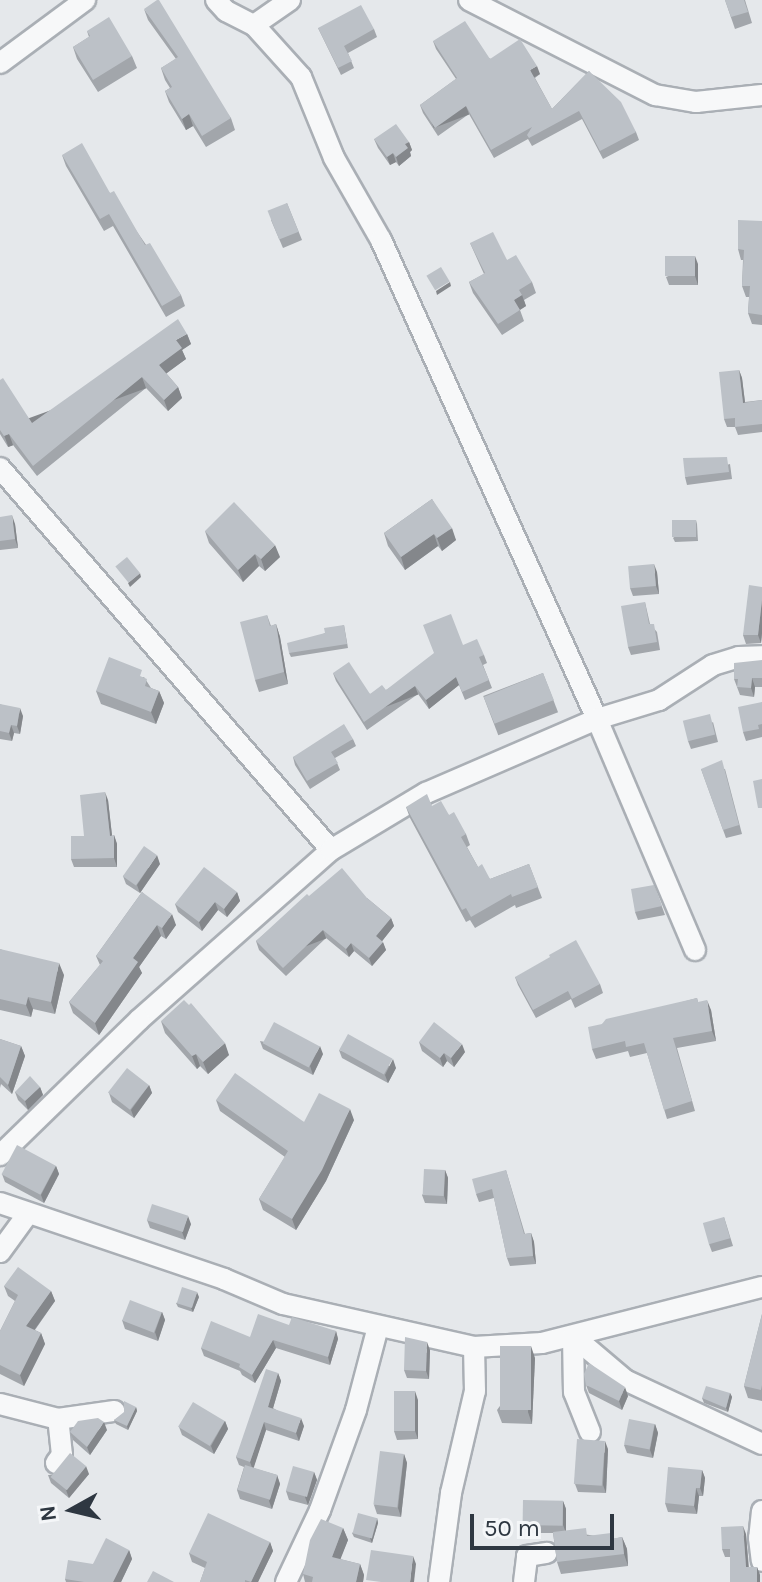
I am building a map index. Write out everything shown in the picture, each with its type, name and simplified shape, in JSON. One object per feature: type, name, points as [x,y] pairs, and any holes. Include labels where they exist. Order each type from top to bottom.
[{"type":"street","points":[[0,63],[85,0]]},
{"type":"street","points":[[216,0],[226,11],[254,25],[301,77],[334,158],[381,240],[435,354],[533,583],[597,719],[695,950]]},
{"type":"street","points":[[254,25],[290,0]]},
{"type":"street","points":[[469,0],[655,95],[696,102],[762,95]]},
{"type":"street","points":[[0,468],[331,850]]},
{"type":"street","points":[[0,1155],[139,1020],[331,850],[426,793],[597,719],[659,700],[713,665],[739,657],[762,656]]},
{"type":"street","points":[[0,1203],[27,1215],[224,1279],[283,1304],[474,1347],[542,1343],[657,1311],[762,1287]]},
{"type":"street","points":[[0,1252],[27,1215]]},
{"type":"street","points":[[286,1582],[320,1510],[351,1424],[378,1327]]},
{"type":"street","points":[[573,1336],[574,1392],[590,1432]]},
{"type":"street","points":[[573,1336],[625,1380],[762,1444]]},
{"type":"street","points":[[439,1582],[451,1493],[475,1391],[474,1347]]},
{"type":"street","points":[[0,1404],[58,1419],[114,1411]]},
{"type":"street","points":[[56,1463],[62,1455],[58,1419]]},
{"type":"street","points":[[762,1511],[759,1538],[762,1561]]},
{"type":"street","points":[[524,1582],[527,1556],[547,1553]]},
{"type":"building","points":[[157,0],[231,118],[202,136],[189,114],[182,119],[165,91],[172,87],[161,68],[178,57],[144,9]]},
{"type":"building","points":[[725,0],[744,0],[748,12],[731,17]]},
{"type":"building","points":[[361,5],[374,29],[344,46],[352,61],[338,68],[318,28]]},
{"type":"building","points":[[109,17],[132,56],[93,80],[73,47],[90,36],[87,31]]},
{"type":"building","points":[[465,21],[490,59],[520,39],[537,66],[530,70],[552,109],[589,71],[621,102],[636,132],[600,151],[579,111],[529,138],[527,135],[532,127],[491,150],[466,106],[435,128],[420,105],[457,78],[433,41]]},
{"type":"building","points":[[396,124],[409,142],[405,144],[408,148],[396,157],[393,153],[387,157],[374,139]]},
{"type":"building","points":[[82,143],[110,193],[114,191],[145,245],[150,243],[181,295],[162,306],[109,214],[100,219],[62,155]]},
{"type":"building","points":[[287,203],[299,232],[279,240],[268,211]]},
{"type":"building","points":[[738,220],[762,221],[762,315],[748,313],[750,286],[742,286],[744,250],[738,249]]},
{"type":"building","points":[[493,232],[507,260],[516,255],[532,282],[519,290],[522,295],[514,300],[520,310],[498,324],[469,282],[485,273],[470,243]]},
{"type":"building","points":[[665,256],[695,256],[695,276],[665,276]]},
{"type":"building","points":[[441,267],[450,282],[435,290],[426,276]]},
{"type":"building","points":[[178,319],[187,334],[176,340],[182,348],[159,365],[178,387],[164,400],[142,377],[33,466],[9,434],[4,436],[0,430],[0,380],[3,378],[32,423]]},
{"type":"building","points":[[739,370],[743,403],[762,400],[762,424],[735,427],[735,418],[724,419],[719,372]]},
{"type":"building","points":[[727,457],[729,472],[685,477],[683,458]]},
{"type":"building","points":[[432,499],[452,528],[437,538],[434,534],[401,557],[384,533]]},
{"type":"building","points":[[234,502],[275,545],[261,559],[255,554],[238,570],[205,531]]},
{"type":"building","points":[[12,515],[15,539],[0,541],[0,517]]},
{"type":"building","points":[[672,520],[696,520],[696,537],[672,537]]},
{"type":"building","points":[[127,557],[140,573],[129,583],[115,566]]},
{"type":"building","points":[[654,564],[656,586],[630,588],[628,566]]},
{"type":"building","points":[[749,585],[762,587],[758,635],[743,635]]},
{"type":"building","points":[[645,602],[649,624],[654,624],[657,642],[628,647],[621,606]]},
{"type":"building","points":[[451,614],[463,645],[477,639],[484,655],[479,657],[489,680],[462,692],[456,677],[426,700],[415,686],[364,722],[333,673],[349,662],[370,694],[382,685],[386,690],[434,653],[423,625]]},
{"type":"building","points":[[267,615],[270,626],[276,624],[284,672],[255,680],[240,622]]},
{"type":"building","points":[[344,625],[347,644],[289,653],[287,643],[325,633],[324,628]]},
{"type":"building","points":[[109,657],[142,670],[140,676],[147,679],[145,686],[159,691],[151,712],[96,691]]},
{"type":"building","points":[[762,660],[762,678],[752,678],[751,688],[737,687],[734,663]]},
{"type":"building","points":[[543,673],[554,700],[495,724],[484,697]]},
{"type":"building","points":[[762,702],[762,724],[758,725],[759,729],[743,732],[738,707]]},
{"type":"building","points":[[0,704],[20,708],[17,726],[11,725],[9,733],[0,731]]},
{"type":"building","points":[[710,714],[715,734],[688,741],[683,721]]},
{"type":"building","points":[[344,724],[353,739],[331,752],[338,763],[307,781],[293,757]]},
{"type":"building","points":[[722,760],[739,825],[723,830],[701,769]]},
{"type":"building","points":[[762,779],[762,808],[758,808],[753,781]]},
{"type":"building","points":[[105,792],[110,836],[114,835],[114,858],[71,859],[71,836],[84,836],[80,795]]},
{"type":"building","points":[[427,794],[432,806],[441,801],[449,815],[454,812],[466,834],[461,837],[478,867],[482,864],[490,879],[529,864],[538,887],[512,897],[511,894],[471,917],[466,908],[462,910],[406,807]]},
{"type":"building","points":[[144,846],[157,855],[136,885],[123,876]]},
{"type":"building","points":[[204,867],[237,892],[224,909],[215,902],[199,922],[175,904]]},
{"type":"building","points":[[342,868],[367,898],[391,918],[376,936],[383,942],[369,958],[351,943],[346,949],[323,930],[283,968],[256,941],[307,894],[309,896]]},
{"type":"building","points":[[654,885],[662,906],[635,912],[631,889]]},
{"type":"building","points":[[142,892],[172,914],[162,928],[157,925],[133,958],[138,962],[95,1023],[69,1002],[103,961],[96,956]]},
{"type":"building","points":[[576,940],[600,984],[572,999],[568,991],[533,1010],[515,977]]},
{"type":"building","points":[[0,949],[59,963],[51,1002],[28,997],[26,1005],[0,999]]},
{"type":"building","points":[[697,998],[698,1002],[707,1000],[712,1031],[673,1038],[692,1101],[664,1110],[644,1043],[626,1047],[625,1041],[592,1049],[588,1027],[602,1024],[606,1019]]},
{"type":"building","points":[[184,1000],[189,1005],[191,1003],[225,1043],[203,1062],[196,1054],[192,1056],[161,1021]]},
{"type":"building","points":[[274,1022],[320,1046],[309,1068],[263,1043]]},
{"type":"building","points":[[434,1022],[462,1044],[451,1058],[444,1053],[440,1058],[419,1042]]},
{"type":"building","points":[[348,1034],[393,1059],[384,1074],[339,1050]]},
{"type":"building","points":[[0,1039],[21,1046],[8,1085],[0,1077]]},
{"type":"building","points":[[127,1068],[149,1085],[130,1110],[108,1092]]},
{"type":"building","points":[[235,1073],[304,1122],[319,1093],[350,1109],[322,1170],[292,1219],[259,1199],[288,1151],[216,1100]]},
{"type":"building","points":[[30,1076],[40,1087],[25,1101],[15,1092]]},
{"type":"building","points":[[17,1145],[56,1166],[40,1195],[2,1174]]},
{"type":"building","points":[[424,1169],[445,1170],[444,1196],[423,1195]]},
{"type":"building","points":[[506,1170],[524,1234],[531,1233],[533,1256],[507,1258],[492,1189],[476,1194],[472,1179]]},
{"type":"building","points":[[152,1204],[188,1216],[183,1232],[147,1220]]},
{"type":"building","points":[[724,1217],[730,1238],[709,1244],[703,1223]]},
{"type":"building","points":[[18,1267],[51,1291],[26,1326],[41,1333],[20,1375],[0,1365],[0,1331],[18,1295],[4,1286]]},
{"type":"building","points":[[182,1287],[197,1292],[192,1308],[177,1303]]},
{"type":"building","points":[[130,1300],[162,1312],[154,1333],[122,1321]]},
{"type":"building","points":[[258,1314],[289,1325],[292,1317],[336,1331],[328,1357],[273,1340],[252,1375],[239,1367],[240,1364],[201,1348],[211,1321],[250,1337]]},
{"type":"building","points":[[762,1314],[762,1385],[761,1390],[744,1386]]},
{"type":"building","points":[[405,1337],[427,1342],[426,1371],[404,1370]]},
{"type":"building","points":[[500,1346],[531,1346],[531,1410],[500,1410]]},
{"type":"building","points":[[589,1363],[625,1387],[619,1401],[586,1385],[584,1374]]},
{"type":"building","points":[[266,1369],[278,1373],[268,1407],[301,1418],[296,1433],[264,1422],[250,1462],[236,1457]]},
{"type":"building","points":[[706,1386],[730,1393],[726,1408],[702,1398]]},
{"type":"building","points":[[394,1391],[415,1391],[415,1431],[394,1431]]},
{"type":"building","points":[[124,1401],[136,1407],[127,1426],[114,1420],[124,1412]]},
{"type":"building","points":[[193,1402],[225,1421],[210,1446],[178,1427]]},
{"type":"building","points":[[98,1418],[104,1422],[87,1447],[70,1432],[78,1421]]},
{"type":"building","points":[[629,1419],[655,1424],[650,1449],[624,1445]]},
{"type":"building","points":[[577,1439],[605,1441],[602,1486],[574,1484]]},
{"type":"building","points":[[380,1451],[404,1454],[397,1508],[373,1505]]},
{"type":"building","points":[[70,1453],[86,1466],[67,1490],[50,1477]]},
{"type":"building","points":[[245,1465],[278,1475],[270,1500],[237,1490]]},
{"type":"building","points":[[293,1466],[314,1472],[307,1497],[286,1491]]},
{"type":"building","points":[[668,1467],[702,1470],[694,1506],[665,1503]]},
{"type":"building","points":[[523,1500],[563,1501],[563,1526],[523,1525]]},
{"type":"building","points":[[208,1513],[270,1542],[251,1582],[200,1582],[207,1562],[189,1553]]},
{"type":"building","points":[[358,1513],[377,1518],[372,1538],[353,1533]]},
{"type":"building","points":[[321,1519],[343,1528],[332,1557],[360,1564],[356,1582],[312,1582],[313,1577],[303,1574],[310,1540]]},
{"type":"building","points":[[743,1526],[746,1567],[757,1567],[757,1582],[730,1582],[730,1549],[722,1549],[721,1527]]},
{"type":"building","points":[[586,1528],[587,1536],[611,1533],[611,1539],[622,1537],[624,1554],[557,1562],[553,1532]]},
{"type":"building","points":[[106,1538],[129,1550],[113,1582],[65,1579],[68,1560],[93,1564]]},
{"type":"building","points":[[371,1550],[413,1556],[410,1582],[366,1580]]},
{"type":"building","points":[[153,1571],[174,1582],[147,1582]]}]
